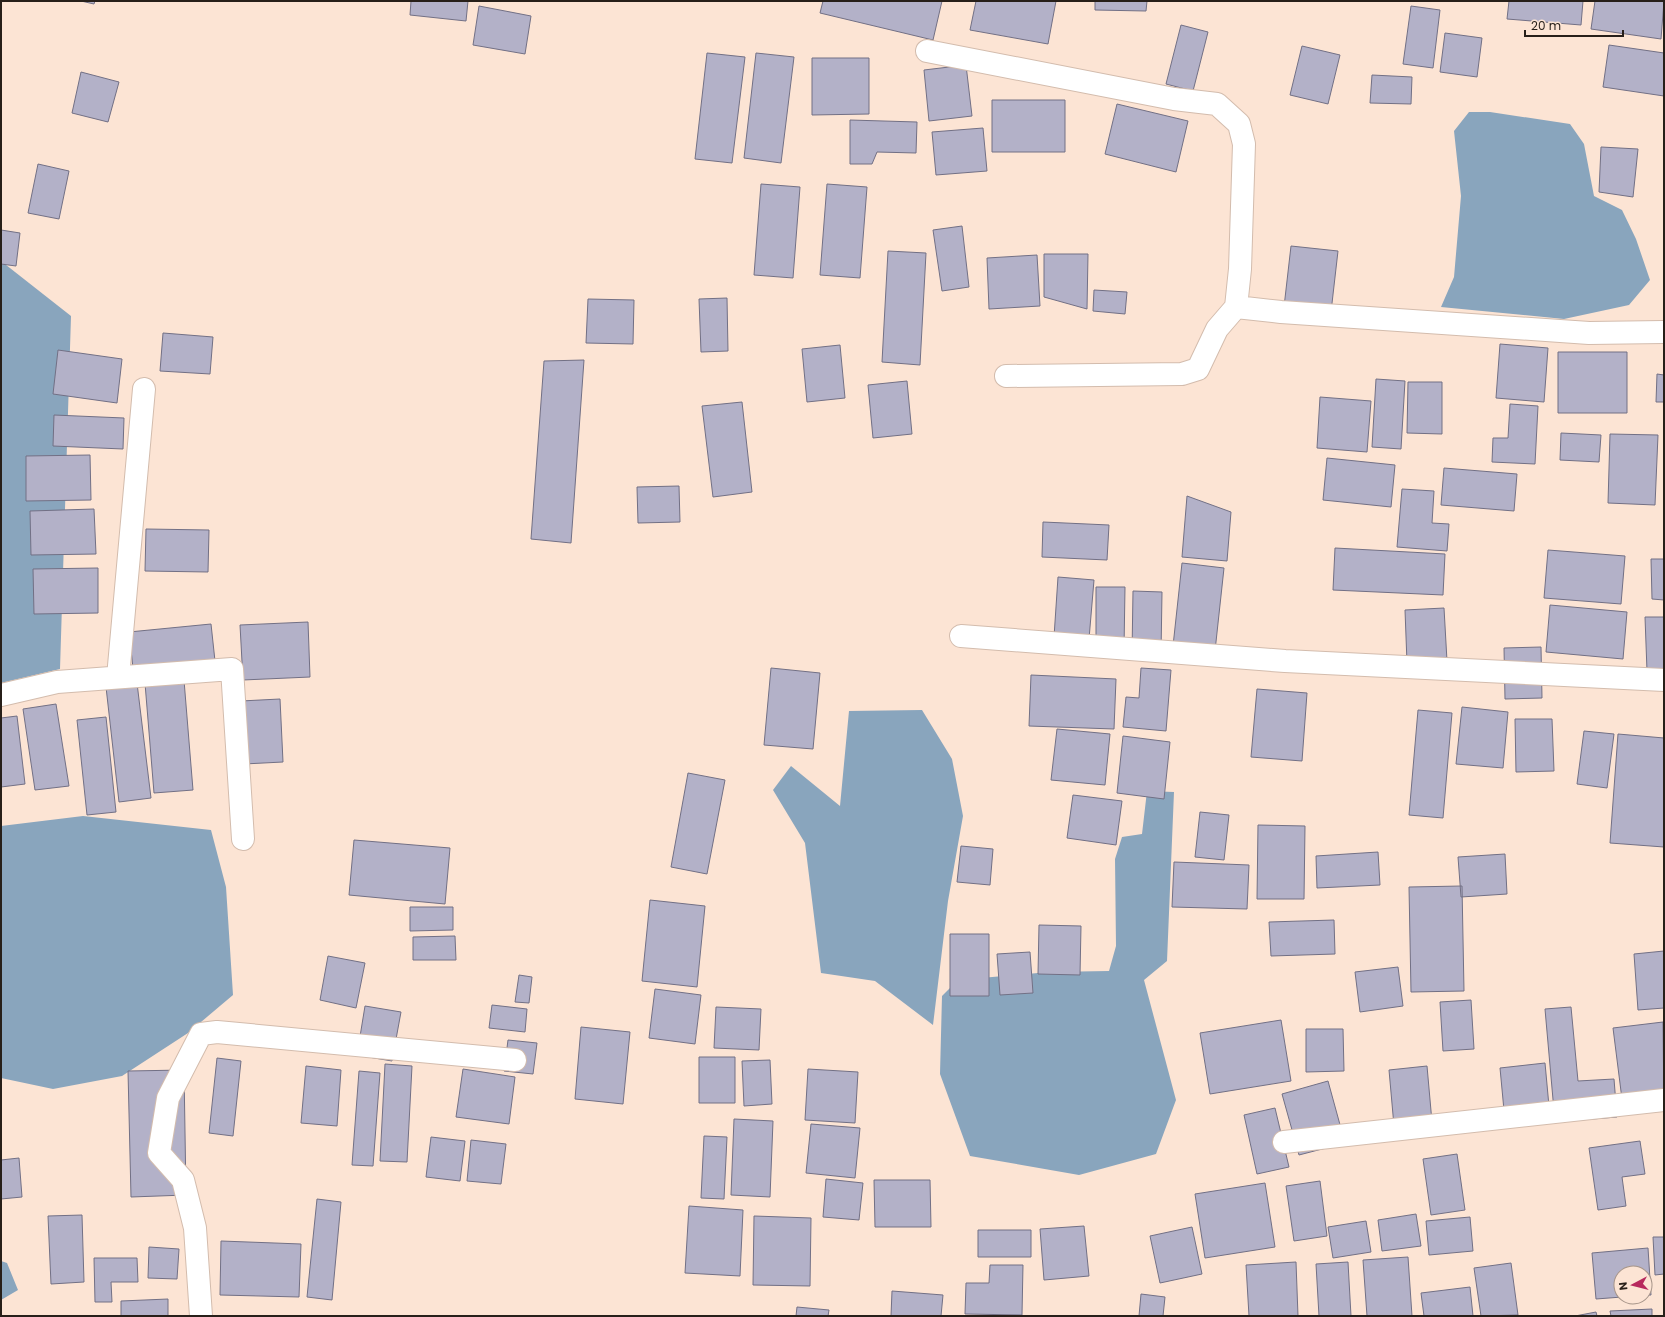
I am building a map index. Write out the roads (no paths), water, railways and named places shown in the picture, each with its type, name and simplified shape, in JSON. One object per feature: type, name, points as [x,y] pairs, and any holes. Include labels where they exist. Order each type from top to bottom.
[{"type":"street","points":[[927,51],[1174,99],[1217,104],[1240,124],[1244,144],[1240,269],[1236,308],[1217,329],[1198,370],[1182,374],[1006,376]]},
{"type":"street","points":[[1236,308],[1589,334],[1664,332]]},
{"type":"street","points":[[118,677],[144,389]]},
{"type":"street","points":[[961,636],[1284,661],[1664,680]]},
{"type":"street","points":[[1,695],[57,682],[232,669],[243,839]]},
{"type":"street","points":[[201,1316],[194,1221],[183,1180],[159,1153],[168,1098],[201,1034],[217,1032],[515,1060]]},
{"type":"street","points":[[1284,1142],[1664,1100]]},
{"type":"water","points":[[1469,112],[1490,112],[1570,124],[1584,144],[1594,196],[1622,210],[1636,239],[1650,280],[1629,305],[1564,319],[1441,307],[1454,277],[1461,196],[1454,131]]},
{"type":"water","points":[[1,261],[71,316],[60,669],[1,683]]},
{"type":"water","points":[[922,710],[952,759],[963,816],[948,901],[933,1025],[875,981],[821,973],[805,843],[773,790],[791,766],[840,806],[849,711]]},
{"type":"water","points":[[1147,791],[1174,792],[1167,961],[1144,980],[1176,1100],[1156,1154],[1079,1175],[970,1156],[940,1074],[942,996],[958,980],[1049,972],[1109,971],[1116,946],[1115,859],[1122,837],[1142,834]]},
{"type":"water","points":[[83,816],[211,830],[226,887],[233,995],[188,1033],[122,1076],[53,1089],[1,1078],[1,826]]},
{"type":"water","points":[[1,1261],[7,1263],[18,1290],[1,1300]]}]
